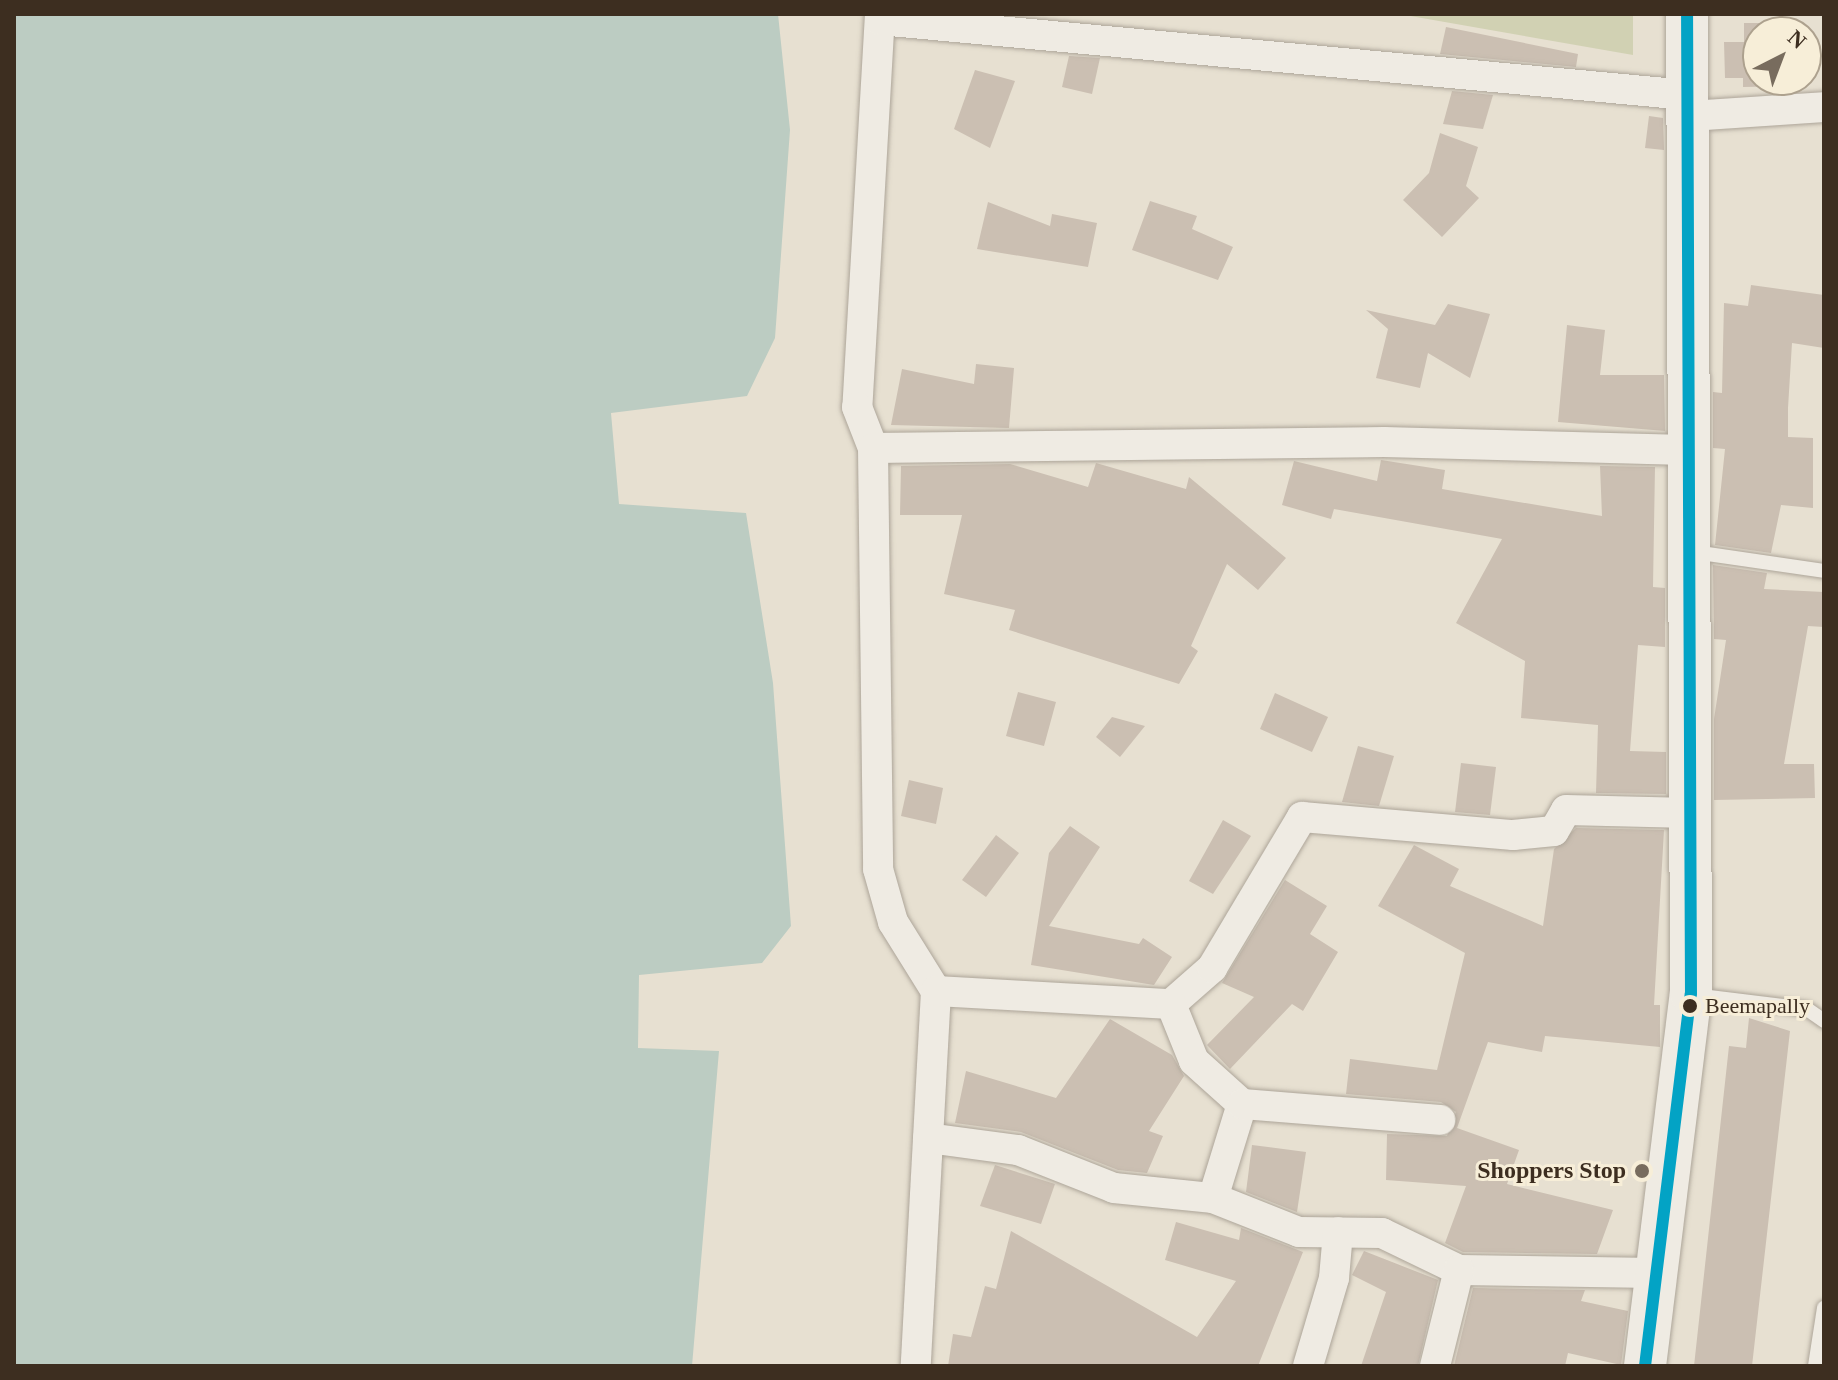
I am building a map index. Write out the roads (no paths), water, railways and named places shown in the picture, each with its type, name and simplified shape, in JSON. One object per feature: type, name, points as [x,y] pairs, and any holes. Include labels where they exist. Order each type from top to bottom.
[{"type":"main road","points":[[1645,1366],[1691,994],[1686,551],[1687,14]]},
{"type":"street","points":[[916,1366],[936,991],[893,922],[878,869],[873,448],[857,407],[880,17],[1688,106],[1824,107]]},
{"type":"street","points":[[873,448],[1384,442],[1686,450]]},
{"type":"street","points":[[936,991],[1171,1004],[1212,968],[1302,817],[1513,835],[1554,831],[1566,810],[1690,813]]},
{"type":"street","points":[[1171,1004],[1194,1061],[1242,1104],[1440,1120]]},
{"type":"street","points":[[1213,1198],[1242,1104]]},
{"type":"street","points":[[928,1138],[1018,1150],[1114,1188],[1213,1198],[1299,1232],[1382,1233],[1459,1270],[1656,1273]]},
{"type":"street","points":[[1308,1366],[1334,1278],[1338,1232]]},
{"type":"street","points":[[1435,1366],[1459,1270]]},
{"type":"lane","points":[[1686,551],[1824,571]]},
{"type":"lane","points":[[1691,994],[1807,1009],[1824,1021]]},
{"type":"lane","points":[[1815,1366],[1824,1308]]},
{"type":"place","name":"Beemapally","points":[[1690,1006]]},
{"type":"place","name":"Shoppers Stop","points":[[1642,1171]]}]
